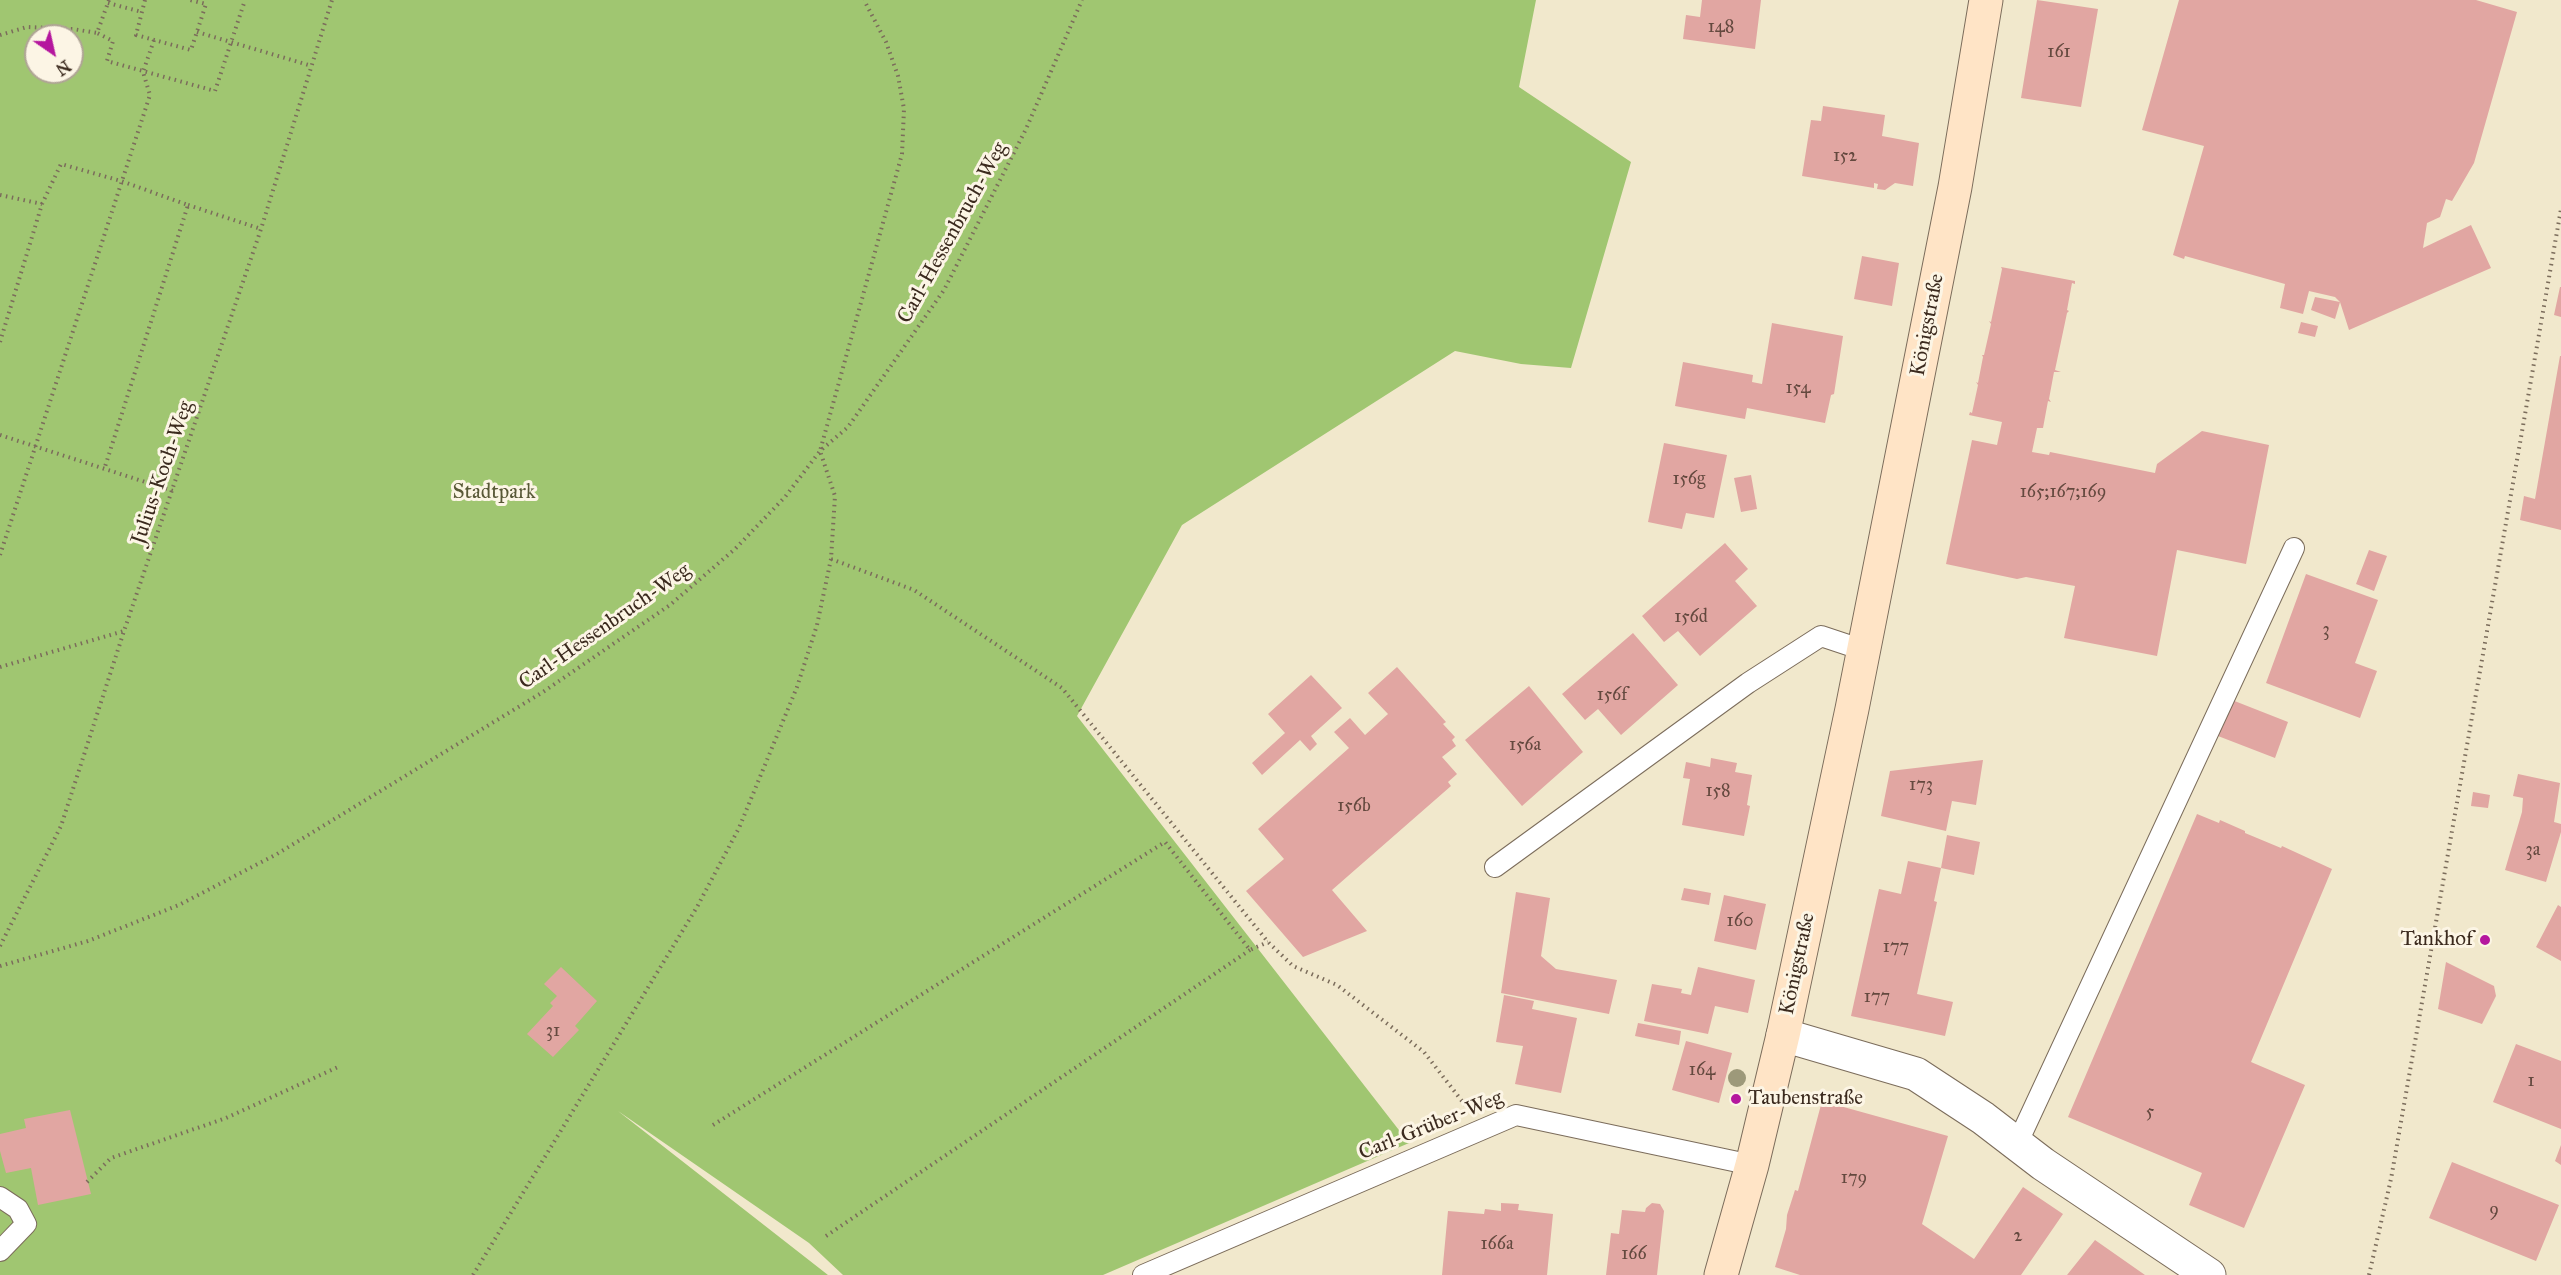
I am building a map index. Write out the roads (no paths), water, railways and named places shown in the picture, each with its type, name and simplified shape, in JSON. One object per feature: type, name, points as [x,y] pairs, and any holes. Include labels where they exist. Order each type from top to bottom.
[{"type":"main road","name":"Königstraße","points":[[1721,1275],[1752,1166],[1783,1035],[1863,650],[1955,187],[1986,0]]},
{"type":"street","points":[[1783,1035],[1916,1074],[1949,1094],[2043,1164],[2209,1275]]},
{"type":"lane","points":[[2017,1144],[2294,548]]},
{"type":"lane","points":[[1495,867],[1748,683],[1821,636],[1863,650]]},
{"type":"lane","name":"Carl-Grüber-Weg","points":[[1143,1275],[1481,1128],[1516,1115],[1752,1166]]},
{"type":"lane","points":[[0,1197],[18,1209],[26,1224],[0,1251]]},
{"type":"place","name":"Tankhof","points":[[2485,940]]},
{"type":"place","name":"Taubenstraße","points":[[1736,1099]]},
{"type":"park label","name":"Stadtpark","points":[[494,493]]}]
